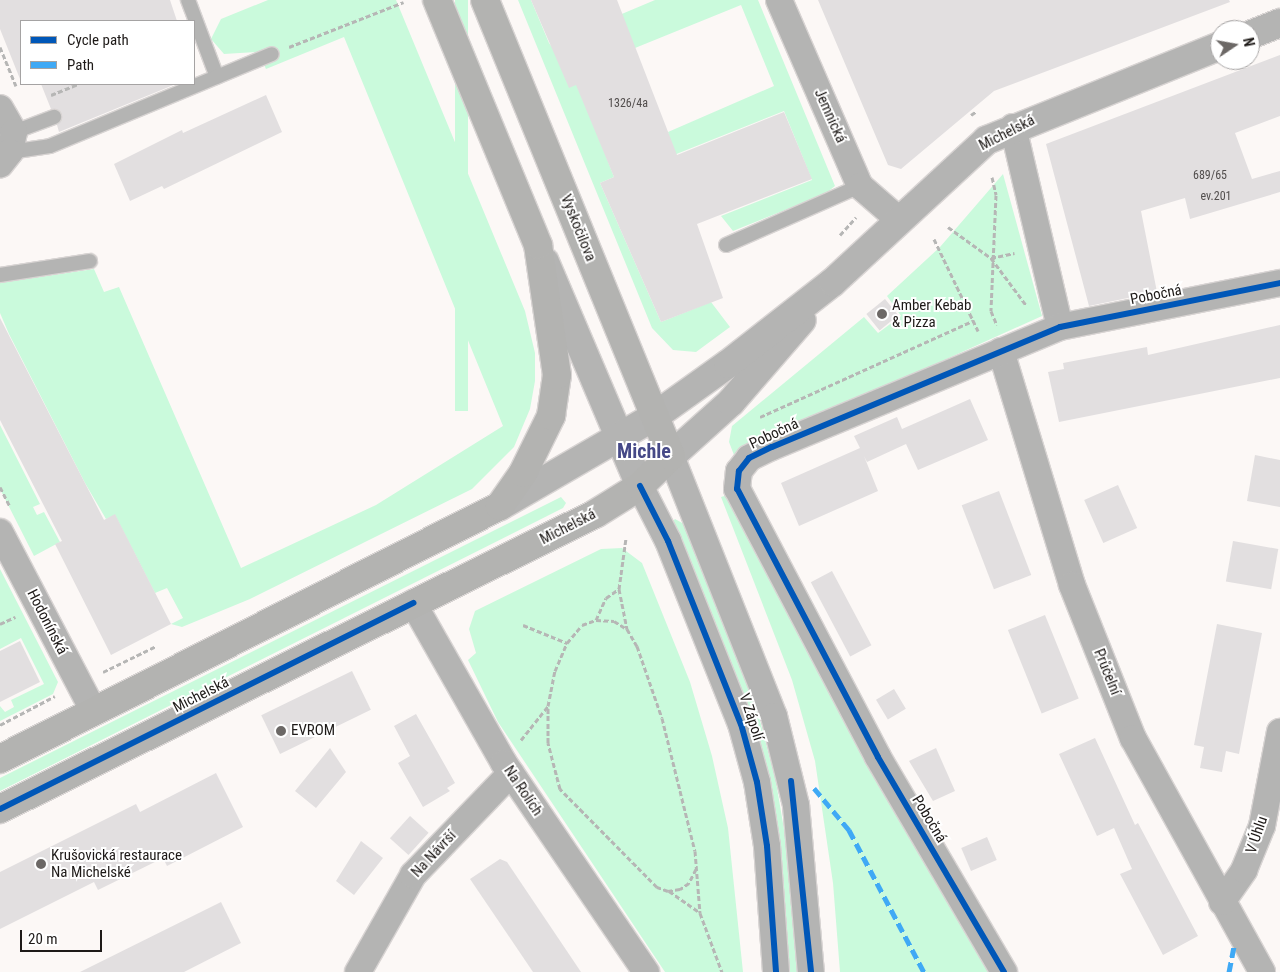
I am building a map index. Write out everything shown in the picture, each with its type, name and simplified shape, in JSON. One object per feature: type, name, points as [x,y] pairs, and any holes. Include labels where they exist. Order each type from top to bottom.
[{"type":"main road","points":[[437,0],[538,245],[557,376],[553,407],[548,426],[523,473],[500,506]]},
{"type":"main road","name":"Vyskočilova","points":[[485,0],[671,456]]},
{"type":"main road","name":"Michelská","points":[[0,809],[574,525],[640,486],[671,456]]},
{"type":"main road","name":"Michelská","points":[[0,760],[500,506]]},
{"type":"street","name":"Jemnická","points":[[780,0],[860,186],[898,219]]},
{"type":"street","points":[[1260,31],[1280,23]]},
{"type":"street","name":"Michelská","points":[[500,506],[655,416],[832,282],[965,156],[1013,127],[1210,50]]},
{"type":"street","points":[[8,149],[9,98]]},
{"type":"street","points":[[1013,127],[1060,327]]},
{"type":"street","points":[[538,245],[618,437]]},
{"type":"street","name":"Michelská","points":[[671,456],[738,396],[832,282]]},
{"type":"street","name":"Pobočná","points":[[1004,972],[878,757],[737,489],[739,471],[749,458],[1060,327],[1280,283]]},
{"type":"street","name":"Průčelní","points":[[1005,349],[1072,586],[1133,738],[1262,972]]},
{"type":"street","name":"V Zápolí","points":[[618,437],[668,541],[744,732],[757,782],[767,846],[776,972]]},
{"type":"street","name":"V Zápolí","points":[[671,456],[774,716],[796,805],[811,972]]},
{"type":"street","name":"Hodonínská","points":[[0,532],[94,712]]},
{"type":"street","name":"Na Rolích","points":[[413,603],[508,768],[646,972]]},
{"type":"street","name":"V Úhlu","points":[[1222,902],[1244,870],[1262,826],[1280,732]]},
{"type":"street","name":"Na Návrší","points":[[358,972],[413,875],[508,768]]},
{"type":"lane","points":[[188,0],[217,77]]},
{"type":"lane","points":[[8,149],[50,146],[272,54]]},
{"type":"lane","points":[[8,149],[54,117]]},
{"type":"lane","points":[[726,245],[860,186]]},
{"type":"lane","points":[[0,275],[90,261]]},
{"type":"path","points":[[272,54],[404,2]]},
{"type":"path","points":[[0,47],[9,98]]},
{"type":"path","points":[[42,99],[76,85]]},
{"type":"path","points":[[992,178],[996,195],[991,258],[991,311],[1005,349]]},
{"type":"path","points":[[948,227],[991,258],[1026,306],[1060,327]]},
{"type":"path","points":[[934,240],[980,336]]},
{"type":"path","points":[[760,418],[973,321]]},
{"type":"path","points":[[626,538],[619,589],[626,629],[646,670],[662,718],[695,851],[700,914],[722,972]]},
{"type":"path","points":[[596,620],[606,598],[619,589]]},
{"type":"path","points":[[626,629],[614,622],[596,620],[582,625],[567,643],[555,671],[548,706],[548,743],[560,789],[656,887],[668,891],[700,914]]},
{"type":"path","points":[[523,625],[567,643]]},
{"type":"path","points":[[508,768],[548,706]]},
{"type":"path","points":[[668,891],[689,883],[696,869]]},
{"type":"green space","points":[[268,0],[396,0],[525,311],[535,353],[535,381],[530,409],[514,447],[472,489],[250,599],[182,627],[171,624],[183,618],[167,588],[155,593],[115,515],[106,519],[85,483],[0,313],[0,283],[94,269],[104,292],[119,287],[241,568],[376,505],[503,426],[344,37],[266,69],[258,52],[224,54],[211,39],[221,19]]},
{"type":"green space","points":[[455,0],[468,0],[468,411],[455,411]]},
{"type":"green space","points":[[518,0],[531,0],[549,43],[578,84],[614,177],[600,183],[661,322],[711,302],[730,327],[696,352],[673,350],[652,328]]},
{"type":"green space","points":[[655,0],[758,0],[835,186],[825,194],[733,231],[721,216],[812,180],[784,111],[674,155],[668,132],[774,86],[741,5],[635,48],[617,16]]},
{"type":"green space","points":[[1003,174],[1042,316],[734,455],[729,442],[732,426],[864,317],[878,333],[901,316],[887,296],[940,247]]},
{"type":"green space","points":[[0,425],[40,504],[33,507],[37,515],[44,512],[60,542],[34,556],[0,489]]},
{"type":"green space","points":[[731,494],[995,972],[840,972],[833,883],[815,761],[792,680],[721,497]]},
{"type":"green space","points":[[561,497],[566,503],[563,508],[0,791],[0,778]]},
{"type":"green space","points":[[675,519],[684,524],[757,709],[776,782],[787,847],[797,972],[785,972],[774,847],[672,522]]},
{"type":"green space","points":[[622,548],[642,563],[690,682],[712,756],[728,828],[743,972],[665,972],[498,722],[468,660],[476,653],[469,629],[475,611],[601,549]]},
{"type":"green space","points":[[0,569],[58,682],[53,694],[0,721],[0,706],[5,712],[14,707],[11,700],[44,684],[21,638],[0,649]]},
{"type":"building","points":[[0,0],[170,0],[177,20],[20,20],[20,79],[0,29]]},
{"type":"building","points":[[531,0],[617,0],[677,155],[784,112],[812,179],[697,224],[723,298],[661,322],[600,183],[614,177],[576,85],[569,88]]},
{"type":"building","points":[[818,0],[1229,0],[1230,2],[994,91],[901,169],[888,165]]},
{"type":"building","points":[[1280,55],[1280,116],[1235,133],[1252,179],[1280,171],[1280,192],[1190,219],[1185,198],[1141,211],[1157,292],[1089,306],[1046,144],[1241,70],[1260,70],[1260,63]]},
{"type":"building","points":[[41,85],[174,85],[59,132],[57,125],[62,114],[51,109]]},
{"type":"building","points":[[266,95],[282,132],[164,189],[162,186],[130,201],[114,164],[182,130],[183,133]]},
{"type":"building","points":[[885,299],[898,315],[880,330],[866,314]]},
{"type":"building","points":[[0,318],[104,520],[115,514],[171,624],[111,655],[55,544],[62,541],[0,420]]},
{"type":"building","points":[[1280,325],[1280,378],[1059,422],[1048,372],[1064,369],[1063,363],[1147,347],[1148,355]]},
{"type":"building","points":[[970,399],[988,440],[918,470],[906,444],[867,462],[864,456],[878,491],[799,526],[781,483],[860,448],[854,436],[897,417],[902,429]]},
{"type":"building","points":[[1255,455],[1280,460],[1280,507],[1247,501]]},
{"type":"building","points":[[1118,485],[1137,528],[1103,543],[1084,500]]},
{"type":"building","points":[[999,491],[1031,575],[994,589],[962,505]]},
{"type":"building","points":[[1233,541],[1278,549],[1271,589],[1226,581]]},
{"type":"building","points":[[832,571],[871,645],[850,656],[811,582]]},
{"type":"building","points":[[1045,615],[1079,698],[1042,713],[1008,630]]},
{"type":"building","points":[[1217,624],[1262,633],[1239,754],[1226,751],[1222,772],[1200,768],[1204,747],[1194,745]]},
{"type":"building","points":[[20,641],[40,682],[0,702],[0,651]]},
{"type":"building","points":[[352,671],[371,710],[280,754],[261,715]]},
{"type":"building","points":[[894,689],[906,709],[888,720],[876,700]]},
{"type":"building","points":[[416,714],[455,783],[447,788],[450,791],[423,807],[398,763],[410,756],[394,726]]},
{"type":"building","points":[[1095,738],[1135,825],[1138,823],[1198,936],[1163,955],[1120,874],[1132,869],[1114,828],[1097,836],[1059,754]]},
{"type":"building","points":[[330,748],[346,772],[316,808],[295,791]]},
{"type":"building","points":[[936,748],[955,791],[933,801],[909,761]]},
{"type":"building","points":[[216,773],[243,827],[167,866],[163,858],[98,890],[94,882],[0,929],[0,872],[136,804],[140,812]]},
{"type":"building","points":[[410,816],[429,833],[409,855],[390,838]]},
{"type":"building","points":[[987,837],[997,860],[971,871],[961,848]]},
{"type":"building","points":[[361,841],[383,858],[354,895],[336,881]]},
{"type":"building","points":[[500,859],[507,862],[581,972],[533,972],[470,879]]},
{"type":"building","points":[[221,902],[241,943],[184,972],[80,972]]},
{"type":"marked path","points":[[814,788],[849,830],[924,972]]},
{"type":"marked path","points":[[1229,972],[1234,946]]},
{"type":"cycle path","points":[[1004,972],[878,757],[737,489],[739,471],[749,458],[772,447],[1060,327],[1280,283]]},
{"type":"cycle path","points":[[640,486],[668,541],[741,724],[757,782],[767,846],[776,972]]},
{"type":"cycle path","points":[[0,809],[413,603]]},
{"type":"cycle path","points":[[791,781],[811,972]]},
{"type":"place","name":"Amber Kebab & Pizza","points":[[882,314]]},
{"type":"place","name":"EVROM","points":[[281,731]]},
{"type":"place","name":"Krušovická restaurace Na Michelské","points":[[41,864]]},
{"type":"district","name":"Michle","points":[[644,451]]}]
